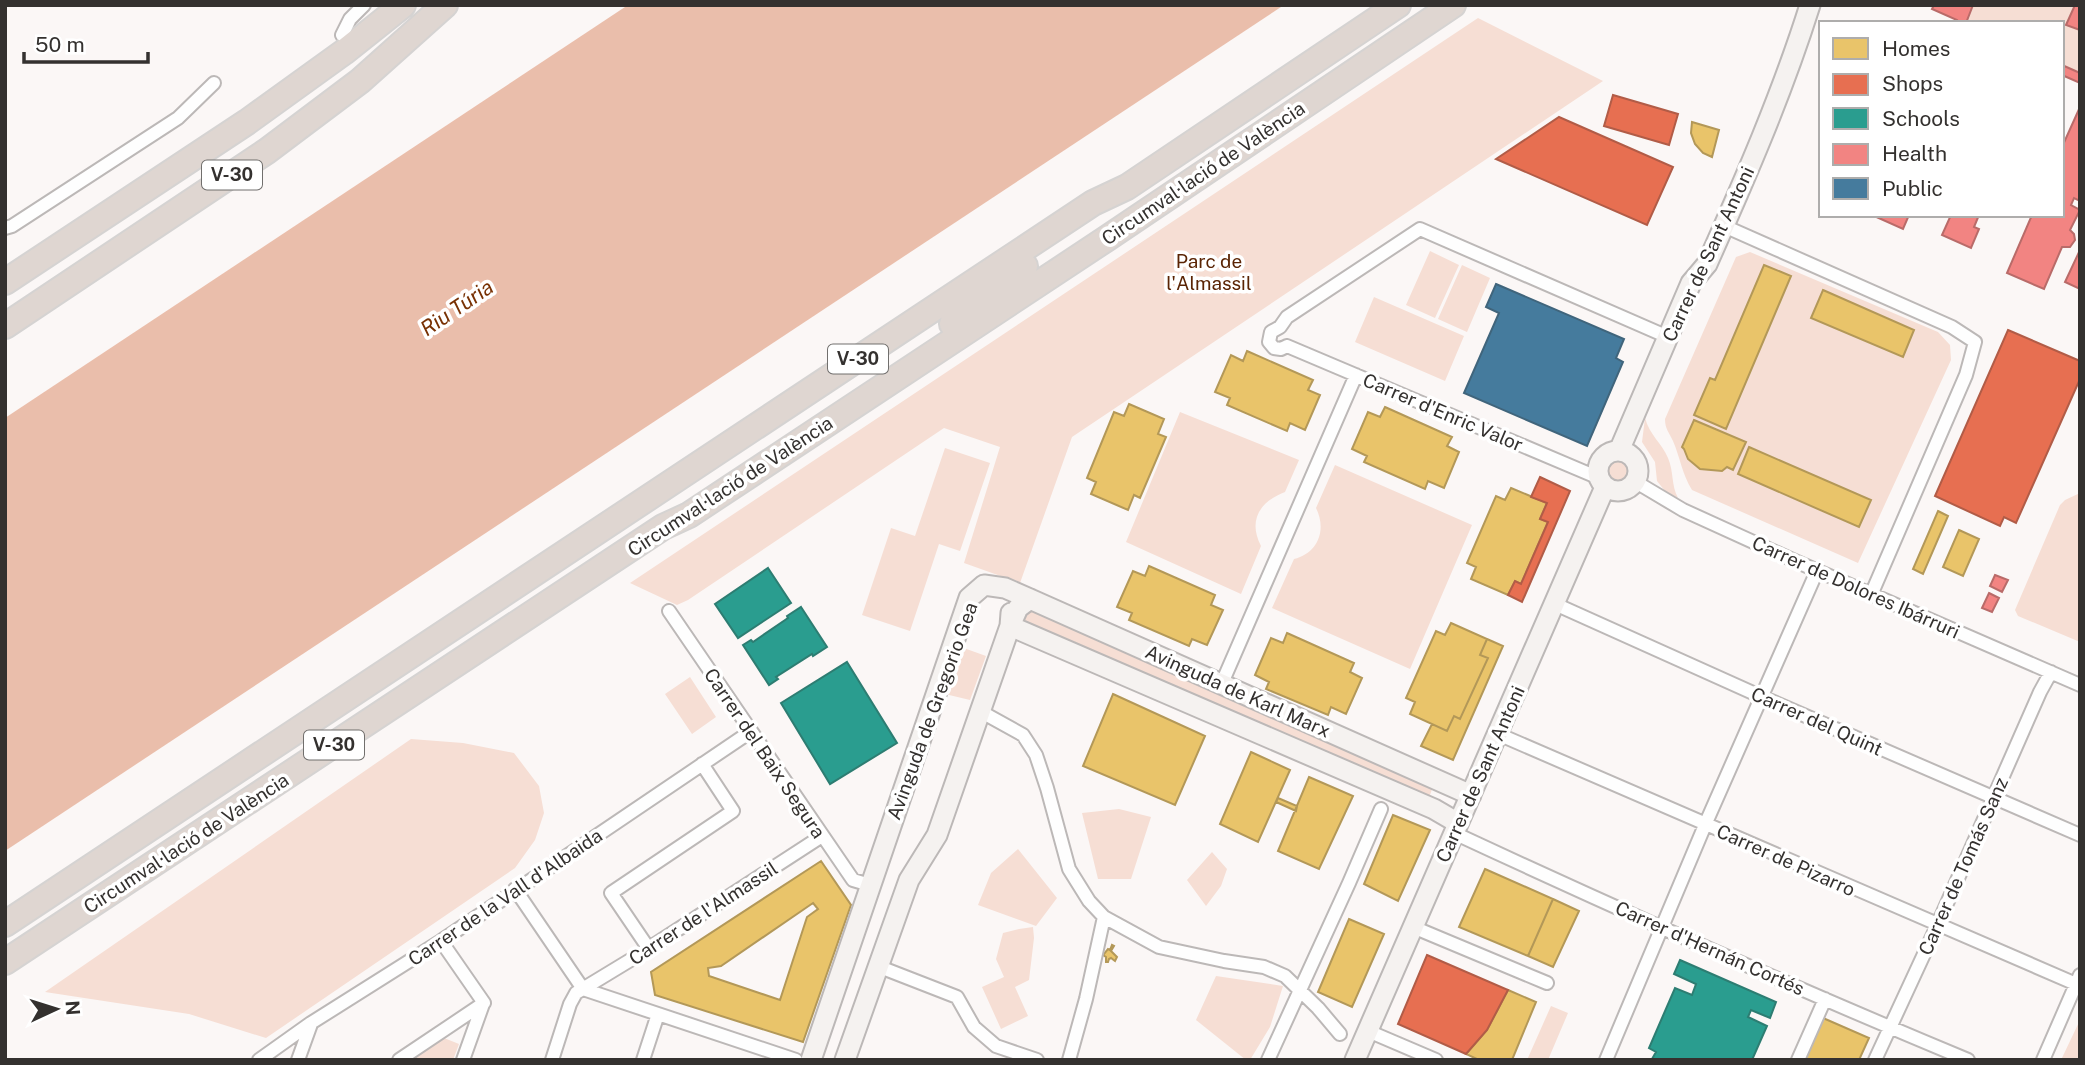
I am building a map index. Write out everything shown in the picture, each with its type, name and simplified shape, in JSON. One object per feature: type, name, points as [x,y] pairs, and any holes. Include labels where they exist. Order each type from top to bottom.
[{"type":"highway","name":"V-30","points":[[5,282],[247,122],[344,52],[403,5]]},
{"type":"highway","name":"V-30","points":[[5,326],[267,151],[360,81],[445,5]]},
{"type":"highway","name":"Circumval·lació de València","points":[[5,924],[1093,204],[1127,187],[1398,5]]},
{"type":"highway","name":"Circumval·lació de València","points":[[5,962],[663,527],[690,515],[1452,5]]},
{"type":"highway","points":[[663,527],[685,508],[916,352],[1026,265],[1103,212],[1127,187]]},
{"type":"street","points":[[342,35],[350,19],[364,5]]},
{"type":"street","name":"Carrer de Sant Antoni","points":[[1794,56],[1799,5]]},
{"type":"street","name":"Carrer de Sant Antoni","points":[[1619,450],[1691,283],[1707,264],[1772,116],[1810,5]]},
{"type":"street","points":[[5,228],[178,118],[214,83]]},
{"type":"street","points":[[1724,226],[1952,327],[1975,342],[1966,374],[1871,595]]},
{"type":"street","name":"Carrer d'Enric Valor","points":[[1602,483],[1287,346],[1290,336],[1280,327],[1287,317],[1420,229],[1668,337]]},
{"type":"street","points":[[1222,683],[1356,375]]},
{"type":"street","points":[[1613,451],[1625,451],[1635,459],[1639,471],[1636,482],[1632,487],[1620,492],[1602,483],[1599,464],[1602,458],[1613,451]]},
{"type":"street","name":"Carrer de Dolores Ibárruri","points":[[1636,482],[1683,510],[2080,685]]},
{"type":"street","name":"Carrer de Sant Antoni","points":[[1355,1060],[1555,604],[1602,483]]},
{"type":"street","points":[[1606,1060],[1705,825],[1817,571]]},
{"type":"street","name":"Avinguda de Gregorio Gea","points":[[811,1060],[969,598],[984,585],[1005,588],[1012,608],[1010,626],[937,835],[909,880],[845,1060]]},
{"type":"street","name":"Avinguda de Karl Marx","points":[[1005,588],[1471,795]]},
{"type":"street","points":[[1010,626],[1018,608],[1030,599]]},
{"type":"street","name":"Carrer del Quint","points":[[1555,604],[2080,835]]},
{"type":"street","name":"Carrer del Baix Segura","points":[[669,611],[853,880],[870,885]]},
{"type":"street","name":"Avinguda de Karl Marx","points":[[1010,626],[1434,809],[1456,828]]},
{"type":"street","name":"Carrer de Tomás Sanz","points":[[1875,1060],[2051,672]]},
{"type":"street","points":[[987,715],[1024,735],[1036,755],[1069,869],[1089,901],[1104,917],[1160,947],[1264,967],[1285,976],[1301,989],[1340,1034]]},
{"type":"street","name":"Carrer de la Vall d'Albaida","points":[[259,1060],[311,1023],[441,941],[750,732]]},
{"type":"street","name":"Carrer de Pizarro","points":[[1498,734],[1937,926],[2078,980]]},
{"type":"street","points":[[649,949],[611,893],[733,811],[702,764]]},
{"type":"street","points":[[1268,1060],[1381,809]]},
{"type":"street","name":"Carrer d'Hernán Cortés","points":[[1456,828],[1662,926],[1968,1060]]},
{"type":"street","name":"Carrer de l'Almassil","points":[[583,989],[822,836]]},
{"type":"street","points":[[515,889],[583,989],[796,1060]]},
{"type":"street","points":[[1069,1060],[1104,917]]},
{"type":"street","points":[[1413,927],[1547,983]]},
{"type":"street","points":[[441,941],[484,1003]]},
{"type":"street","points":[[885,969],[957,997],[974,1027],[996,1046],[1037,1060]]},
{"type":"street","points":[[2043,1060],[2078,980]]},
{"type":"street","points":[[552,1060],[570,1003],[576,993],[583,989]]},
{"type":"street","points":[[1798,1060],[1825,999]]},
{"type":"street","points":[[399,1060],[484,1003]]},
{"type":"street","points":[[463,1060],[484,1003]]},
{"type":"street","points":[[643,1060],[658,1014]]},
{"type":"street","points":[[298,1060],[311,1023]]},
{"type":"street","points":[[1367,1031],[1436,1060]]},
{"type":"green space","points":[[1973,5],[2075,5],[2066,24],[2080,30],[2080,73],[2064,66],[2064,21],[1967,21]]},
{"type":"green space","name":"Parc de l'Almassil","points":[[1478,18],[1603,81],[1072,437],[1020,583],[964,563],[1000,447],[944,428],[688,600],[677,605],[630,583]]},
{"type":"green space","points":[[1430,251],[1459,265],[1435,318],[1406,305]]},
{"type":"green space","points":[[1750,252],[1938,332],[1950,345],[1951,360],[1858,563],[1692,490],[1666,428],[1665,419],[1736,257]]},
{"type":"green space","points":[[1462,265],[1490,278],[1467,332],[1438,319]]},
{"type":"green space","points":[[1374,297],[1464,336],[1445,381],[1355,342]]},
{"type":"green space","points":[[1180,412],[1299,460],[1285,492],[1268,501],[1258,513],[1256,528],[1261,546],[1241,594],[1126,542]]},
{"type":"green space","points":[[1645,418],[1668,458],[1678,498],[1665,491],[1657,481],[1655,462],[1642,442]]},
{"type":"green space","points":[[945,448],[990,463],[960,551],[939,544],[910,631],[862,615],[891,528],[915,536]]},
{"type":"green space","points":[[1618,458],[1628,462],[1632,472],[1628,482],[1618,486],[1608,482],[1604,472],[1608,462]]},
{"type":"green space","points":[[1335,465],[1472,525],[1410,669],[1272,608],[1294,559],[1309,552],[1318,540],[1321,524],[1316,508]]},
{"type":"green space","points":[[2080,493],[2080,642],[2018,616],[2015,610],[2060,505]]},
{"type":"green space","points":[[1031,605],[1434,784],[1427,803],[1024,622]]},
{"type":"green space","points":[[961,647],[986,656],[970,700],[945,694]]},
{"type":"green space","points":[[690,677],[716,717],[692,734],[665,694]]},
{"type":"green space","points":[[411,739],[463,743],[514,753],[539,786],[544,813],[535,840],[515,868],[266,1038],[189,1014],[45,992]]},
{"type":"green space","points":[[1119,809],[1151,817],[1131,879],[1098,879],[1082,813]]},
{"type":"green space","points":[[1018,849],[1057,898],[1036,926],[978,905],[991,873]]},
{"type":"green space","points":[[1212,852],[1227,869],[1221,886],[1206,906],[1187,880]]},
{"type":"green space","points":[[1033,927],[1029,980],[1015,987],[1028,1016],[1001,1029],[982,987],[1004,977],[996,959],[1003,933]]},
{"type":"green space","points":[[1216,976],[1283,986],[1270,1027],[1250,1060],[1246,1060],[1196,1020]]},
{"type":"green space","points":[[1551,1006],[1568,1013],[1548,1060],[1527,1060]]},
{"type":"green space","points":[[2080,1020],[2080,1060],[2061,1060]]},
{"type":"green space","points":[[439,1036],[459,1044],[453,1060],[409,1060]]},
{"type":"water","name":"Riu Túria","points":[[628,5],[1284,5],[5,851],[5,418]]},
{"type":"building: Homes","points":[[1692,122],[1719,130],[1712,157],[1703,153],[1695,144],[1691,133]]},
{"type":"building: Homes","points":[[1764,265],[1791,276],[1726,429],[1694,415],[1710,378],[1715,380]]},
{"type":"building: Homes","points":[[1823,290],[1914,330],[1903,357],[1811,318]]},
{"type":"building: Homes","points":[[1247,351],[1313,380],[1308,390],[1320,395],[1305,430],[1290,423],[1287,431],[1227,405],[1230,398],[1215,392],[1231,355],[1243,361]]},
{"type":"building: Homes","points":[[1129,404],[1164,419],[1158,434],[1166,437],[1140,498],[1134,495],[1128,510],[1091,494],[1096,482],[1087,478],[1114,412],[1124,416]]},
{"type":"building: Homes","points":[[1385,407],[1452,437],[1447,446],[1459,452],[1444,488],[1428,481],[1425,489],[1364,462],[1367,456],[1352,449],[1368,412],[1380,417]]},
{"type":"building: Homes","points":[[1694,420],[1746,442],[1733,470],[1727,467],[1722,471],[1700,469],[1688,459],[1682,447]]},
{"type":"building: Homes","points":[[1749,447],[1871,500],[1859,527],[1738,474]]},
{"type":"building: Homes","points":[[1511,488],[1547,503],[1540,519],[1548,522],[1521,584],[1515,581],[1508,595],[1471,579],[1476,567],[1467,563],[1496,496],[1505,500]]},
{"type":"building: Homes","points":[[1938,511],[1948,516],[1923,574],[1913,569]]},
{"type":"building: Homes","points":[[1959,530],[1979,539],[1963,576],[1943,567]]},
{"type":"building: Homes","points":[[1149,566],[1215,595],[1211,605],[1223,610],[1207,645],[1192,639],[1189,646],[1129,620],[1132,613],[1117,607],[1133,571],[1145,576]]},
{"type":"building: Homes","points":[[1451,623],[1487,639],[1480,655],[1488,658],[1460,719],[1454,716],[1447,731],[1410,714],[1415,702],[1406,698],[1436,631],[1445,635]]},
{"type":"building: Homes","points":[[1287,633],[1354,663],[1350,672],[1362,678],[1346,714],[1331,707],[1328,715],[1266,689],[1269,682],[1255,675],[1271,638],[1283,643]]},
{"type":"building: Homes","points":[[1487,639],[1503,646],[1453,760],[1421,746],[1432,724],[1447,731],[1454,716],[1460,719],[1488,658],[1480,655]]},
{"type":"building: Homes","points":[[1113,694],[1205,736],[1175,805],[1083,766]]},
{"type":"building: Homes","points":[[1251,752],[1290,770],[1258,842],[1220,824]]},
{"type":"building: Homes","points":[[1309,777],[1353,796],[1319,869],[1278,851]]},
{"type":"building: Homes","points":[[1278,798],[1297,806],[1296,811],[1276,802]]},
{"type":"building: Homes","points":[[1393,815],[1430,830],[1398,901],[1364,884]]},
{"type":"building: Homes","points":[[821,861],[851,905],[803,1042],[655,995],[651,972]],"holes":[[[813,903],[818,909],[807,917],[780,1000],[709,976],[708,968],[721,966]]]},
{"type":"building: Homes","points":[[1485,869],[1553,899],[1528,956],[1459,927]]},
{"type":"building: Homes","points":[[1553,899],[1579,911],[1553,967],[1528,956]]},
{"type":"building: Homes","points":[[1349,919],[1384,934],[1352,1007],[1318,992]]},
{"type":"building: Homes","points":[[1114,946],[1111,951],[1117,957],[1115,961],[1111,958],[1106,962],[1103,955]]},
{"type":"building: Homes","points":[[1508,990],[1536,1002],[1512,1060],[1479,1060],[1466,1054],[1487,1030]]},
{"type":"building: Homes","points":[[1823,1018],[1869,1038],[1859,1060],[1805,1060]]},
{"type":"building: Shops","points":[[1613,95],[1678,114],[1669,145],[1604,126]]},
{"type":"building: Shops","points":[[1559,117],[1673,167],[1647,225],[1496,159]]},
{"type":"building: Shops","points":[[2008,330],[2080,361],[2080,379],[2016,523],[2004,517],[2000,526],[1935,496]]},
{"type":"building: Shops","points":[[1540,477],[1570,491],[1522,602],[1508,595],[1515,581],[1521,584],[1548,522],[1540,519],[1547,503],[1531,497]]},
{"type":"building: Shops","points":[[1427,955],[1508,990],[1487,1030],[1466,1054],[1398,1024]]},
{"type":"building: Schools","points":[[768,568],[791,603],[738,638],[715,604]]},
{"type":"building: Schools","points":[[801,607],[827,647],[776,677],[778,679],[769,685],[743,645],[751,640],[753,642]]},
{"type":"building: Schools","points":[[847,662],[897,743],[830,784],[781,703]]},
{"type":"building: Schools","points":[[1680,960],[1776,1002],[1770,1018],[1751,1010],[1748,1017],[1767,1026],[1752,1060],[1652,1059],[1656,1052],[1649,1048],[1675,988],[1692,995],[1696,984],[1674,974]]},
{"type":"building: Health","points":[[1934,5],[1973,5],[1967,21],[1957,21],[1932,9]]},
{"type":"building: Health","points":[[2075,5],[2080,5],[2080,30],[2066,25]]},
{"type":"building: Health","points":[[2064,66],[2080,73],[2080,83],[2064,76]]},
{"type":"building: Health","points":[[2080,107],[2080,201],[2074,198],[2071,205],[2080,210],[2070,230],[2075,240],[2070,247],[2062,247],[2044,289],[2007,273],[2031,217],[2064,217],[2064,143]]},
{"type":"building: Health","points":[[1876,217],[1908,217],[1903,229]]},
{"type":"building: Health","points":[[1950,217],[1978,217],[1974,227],[1979,229],[1971,248],[1942,235]]},
{"type":"building: Health","points":[[2080,250],[2080,289],[2065,282]]},
{"type":"building: Health","points":[[1995,575],[2008,580],[2002,592],[1990,586]]},
{"type":"building: Health","points":[[1989,593],[1999,598],[1992,612],[1982,608]]},
{"type":"building: Public","points":[[1496,284],[1624,339],[1616,358],[1623,362],[1587,446],[1464,393],[1499,313],[1486,307]]}]
